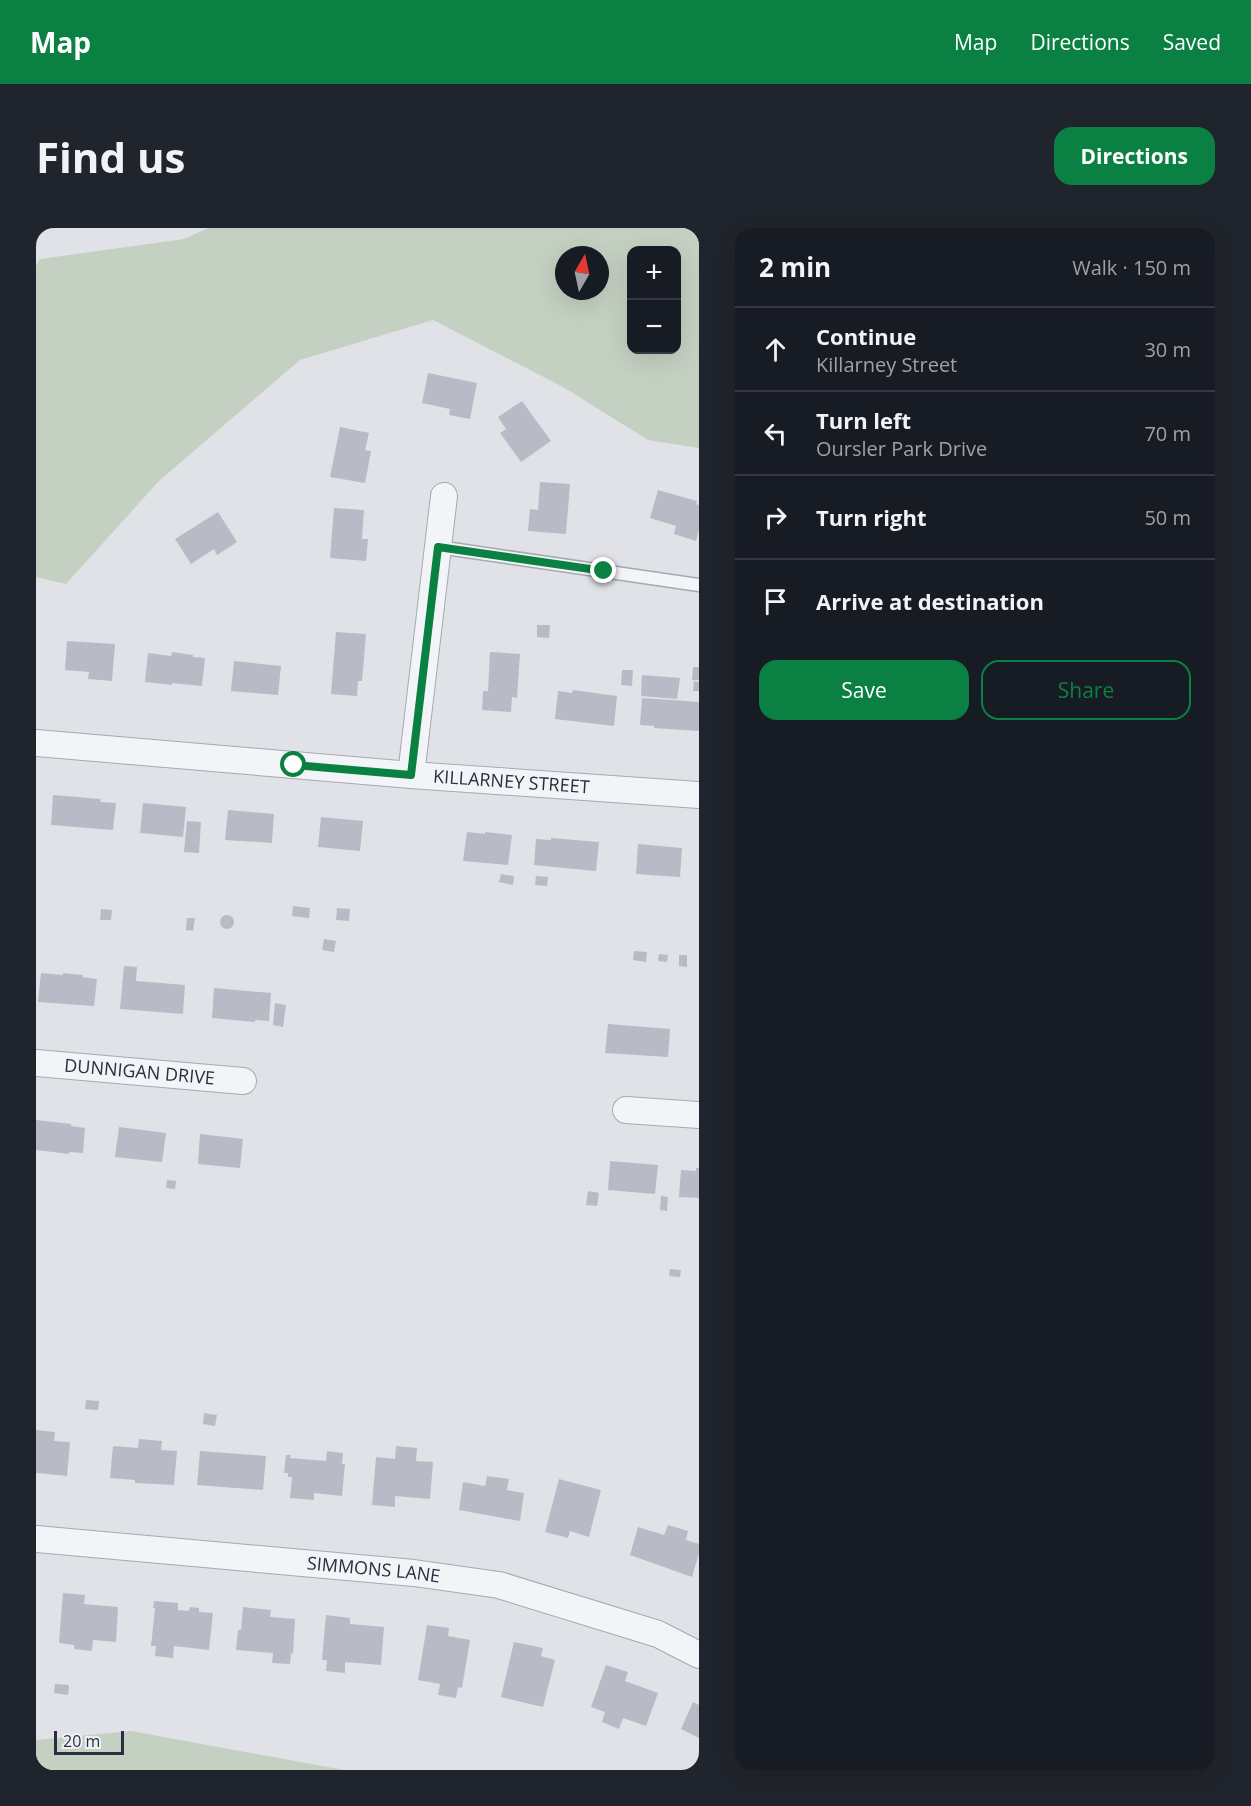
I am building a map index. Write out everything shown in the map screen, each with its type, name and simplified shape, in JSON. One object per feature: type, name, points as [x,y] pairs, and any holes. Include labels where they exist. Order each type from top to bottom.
[{"type":"street","points":[[411,775],[444,496]]},
{"type":"street","name":"KILLARNEY STREET","points":[[36,743],[411,775],[699,795]]},
{"type":"street","name":"DUNNIGAN DRIVE","points":[[36,1063],[243,1081]]},
{"type":"street","points":[[626,1110],[699,1116]]},
{"type":"street","name":"SIMMONS LANE","points":[[36,1539],[414,1573],[499,1585],[658,1634],[699,1655]]},
{"type":"lane","points":[[438,547],[699,585]]},
{"type":"green space","points":[[208,228],[699,228],[699,448],[648,440],[563,387],[433,320],[300,360],[159,481],[66,584],[36,577],[36,266],[40,259],[184,239]]},
{"type":"green space","points":[[131,1731],[344,1770],[36,1770],[36,1740]]},
{"type":"building","points":[[428,373],[477,383],[470,419],[449,415],[450,409],[422,403]]},
{"type":"building","points":[[522,401],[551,441],[521,462],[500,433],[506,429],[498,417]]},
{"type":"building","points":[[340,427],[369,433],[365,450],[371,451],[365,483],[330,477]]},
{"type":"building","points":[[540,482],[570,484],[566,534],[528,531],[530,509],[538,510]]},
{"type":"building","points":[[658,490],[697,501],[699,529],[696,541],[674,534],[676,526],[650,518]]},
{"type":"building","points":[[334,508],[364,510],[362,539],[368,539],[366,561],[330,558]]},
{"type":"building","points":[[218,512],[237,542],[217,555],[214,549],[191,564],[175,539]]},
{"type":"building","points":[[537,625],[550,625],[549,638],[537,637]]},
{"type":"building","points":[[336,632],[366,634],[362,681],[358,681],[357,696],[331,694]]},
{"type":"building","points":[[67,641],[115,644],[112,681],[88,679],[89,672],[65,670]]},
{"type":"building","points":[[172,652],[205,658],[202,686],[145,682],[148,653],[171,656]]},
{"type":"building","points":[[490,652],[520,654],[517,698],[512,697],[511,712],[482,710],[483,691],[488,691]]},
{"type":"building","points":[[234,661],[281,666],[278,695],[231,691]]},
{"type":"building","points":[[693,667],[699,667],[699,680],[692,680]]},
{"type":"building","points":[[622,670],[633,670],[632,686],[621,685]]},
{"type":"building","points":[[642,675],[680,678],[677,699],[641,696]]},
{"type":"building","points":[[694,681],[699,682],[699,691],[693,691]]},
{"type":"building","points":[[573,690],[617,696],[614,726],[555,719],[558,691],[572,693]]},
{"type":"building","points":[[642,698],[699,702],[699,731],[640,725]]},
{"type":"building","points":[[53,795],[101,799],[100,802],[116,803],[113,830],[51,825]]},
{"type":"building","points":[[143,803],[186,807],[183,837],[140,833]]},
{"type":"building","points":[[228,810],[274,814],[272,843],[225,840]]},
{"type":"building","points":[[321,817],[363,821],[360,851],[318,847]]},
{"type":"building","points":[[187,821],[201,822],[199,853],[184,852]]},
{"type":"building","points":[[467,832],[512,835],[508,865],[463,861]]},
{"type":"building","points":[[551,838],[599,842],[596,871],[534,865],[536,839],[551,840]]},
{"type":"building","points":[[638,844],[682,848],[680,877],[636,874]]},
{"type":"building","points":[[501,874],[514,876],[513,885],[499,882]]},
{"type":"building","points":[[536,876],[548,877],[547,886],[535,885]]},
{"type":"building","points":[[293,906],[310,908],[309,918],[292,916]]},
{"type":"building","points":[[337,908],[350,909],[349,921],[336,920]]},
{"type":"building","points":[[101,909],[112,910],[111,920],[100,920]]},
{"type":"building","points":[[227,915],[232,917],[234,922],[232,927],[227,929],[222,927],[220,922],[222,917]]},
{"type":"building","points":[[187,918],[195,918],[193,931],[186,930]]},
{"type":"building","points":[[324,939],[336,941],[334,952],[322,950]]},
{"type":"building","points":[[634,951],[647,952],[646,962],[633,960]]},
{"type":"building","points":[[659,954],[668,955],[667,962],[658,961]]},
{"type":"building","points":[[679,955],[687,955],[687,967],[679,966]]},
{"type":"building","points":[[124,966],[137,967],[136,981],[185,985],[183,1014],[120,1009]]},
{"type":"building","points":[[41,973],[83,975],[82,977],[97,979],[94,1006],[38,1002]]},
{"type":"building","points":[[214,988],[271,993],[269,1021],[212,1018]]},
{"type":"building","points":[[275,1003],[286,1005],[283,1027],[273,1025]]},
{"type":"building","points":[[608,1024],[670,1029],[668,1057],[605,1053]]},
{"type":"building","points":[[36,1120],[85,1128],[83,1153],[69,1152],[69,1154],[36,1150]]},
{"type":"building","points":[[119,1127],[166,1133],[162,1162],[115,1157]]},
{"type":"building","points":[[200,1134],[243,1139],[240,1168],[198,1164]]},
{"type":"building","points":[[610,1161],[658,1165],[655,1194],[608,1190]]},
{"type":"building","points":[[696,1168],[699,1168],[699,1198],[679,1197],[681,1170],[696,1171]]},
{"type":"building","points":[[167,1180],[176,1181],[175,1189],[166,1188]]},
{"type":"building","points":[[588,1191],[599,1193],[597,1206],[586,1205]]},
{"type":"building","points":[[661,1196],[668,1197],[667,1211],[660,1210]]},
{"type":"building","points":[[670,1269],[681,1270],[680,1277],[669,1276]]},
{"type":"building","points":[[86,1400],[99,1401],[98,1410],[85,1409]]},
{"type":"building","points":[[204,1413],[217,1415],[215,1426],[203,1424]]},
{"type":"building","points":[[36,1430],[55,1432],[54,1441],[70,1442],[67,1476],[36,1473]]},
{"type":"building","points":[[139,1439],[162,1441],[161,1450],[177,1451],[174,1485],[135,1483],[135,1480],[110,1478],[113,1446],[138,1448]]},
{"type":"building","points":[[396,1446],[417,1448],[416,1461],[433,1462],[430,1499],[395,1496],[395,1507],[372,1505],[376,1457],[395,1459]]},
{"type":"building","points":[[200,1451],[266,1456],[263,1490],[197,1485]]},
{"type":"building","points":[[327,1451],[343,1453],[342,1464],[345,1464],[342,1496],[314,1493],[314,1500],[290,1498],[292,1477],[284,1473],[286,1455],[291,1455],[290,1458],[326,1461]]},
{"type":"building","points":[[487,1476],[509,1479],[507,1490],[524,1493],[520,1521],[459,1510],[463,1482],[485,1486]]},
{"type":"building","points":[[559,1479],[601,1490],[589,1537],[570,1531],[568,1538],[545,1532]]},
{"type":"building","points":[[668,1525],[688,1531],[686,1540],[699,1544],[699,1553],[692,1577],[630,1555],[638,1527],[664,1535]]},
{"type":"building","points":[[63,1593],[85,1595],[84,1604],[118,1607],[116,1642],[93,1640],[92,1651],[74,1649],[74,1645],[59,1643]]},
{"type":"building","points":[[154,1601],[178,1603],[178,1610],[189,1611],[190,1607],[199,1608],[199,1612],[213,1613],[209,1650],[174,1646],[173,1658],[155,1656],[156,1646],[151,1646]]},
{"type":"building","points":[[243,1607],[271,1610],[270,1617],[295,1619],[293,1654],[291,1653],[290,1664],[272,1663],[273,1653],[236,1650]]},
{"type":"building","points":[[326,1615],[350,1618],[350,1624],[384,1627],[381,1665],[345,1662],[345,1673],[326,1671],[327,1660],[322,1660]]},
{"type":"building","points":[[427,1625],[449,1628],[448,1636],[470,1640],[462,1688],[458,1687],[456,1698],[438,1695],[440,1684],[418,1680]]},
{"type":"building","points":[[514,1642],[543,1648],[541,1656],[555,1660],[543,1707],[501,1697]]},
{"type":"building","points":[[606,1665],[628,1672],[625,1681],[658,1693],[646,1726],[623,1718],[619,1729],[602,1722],[605,1712],[591,1707]]},
{"type":"building","points":[[55,1684],[69,1685],[68,1695],[54,1693]]},
{"type":"building","points":[[693,1702],[699,1705],[699,1738],[681,1729]]},
{"type":"route","points":[[294,765],[411,775],[438,547],[604,571]]}]
